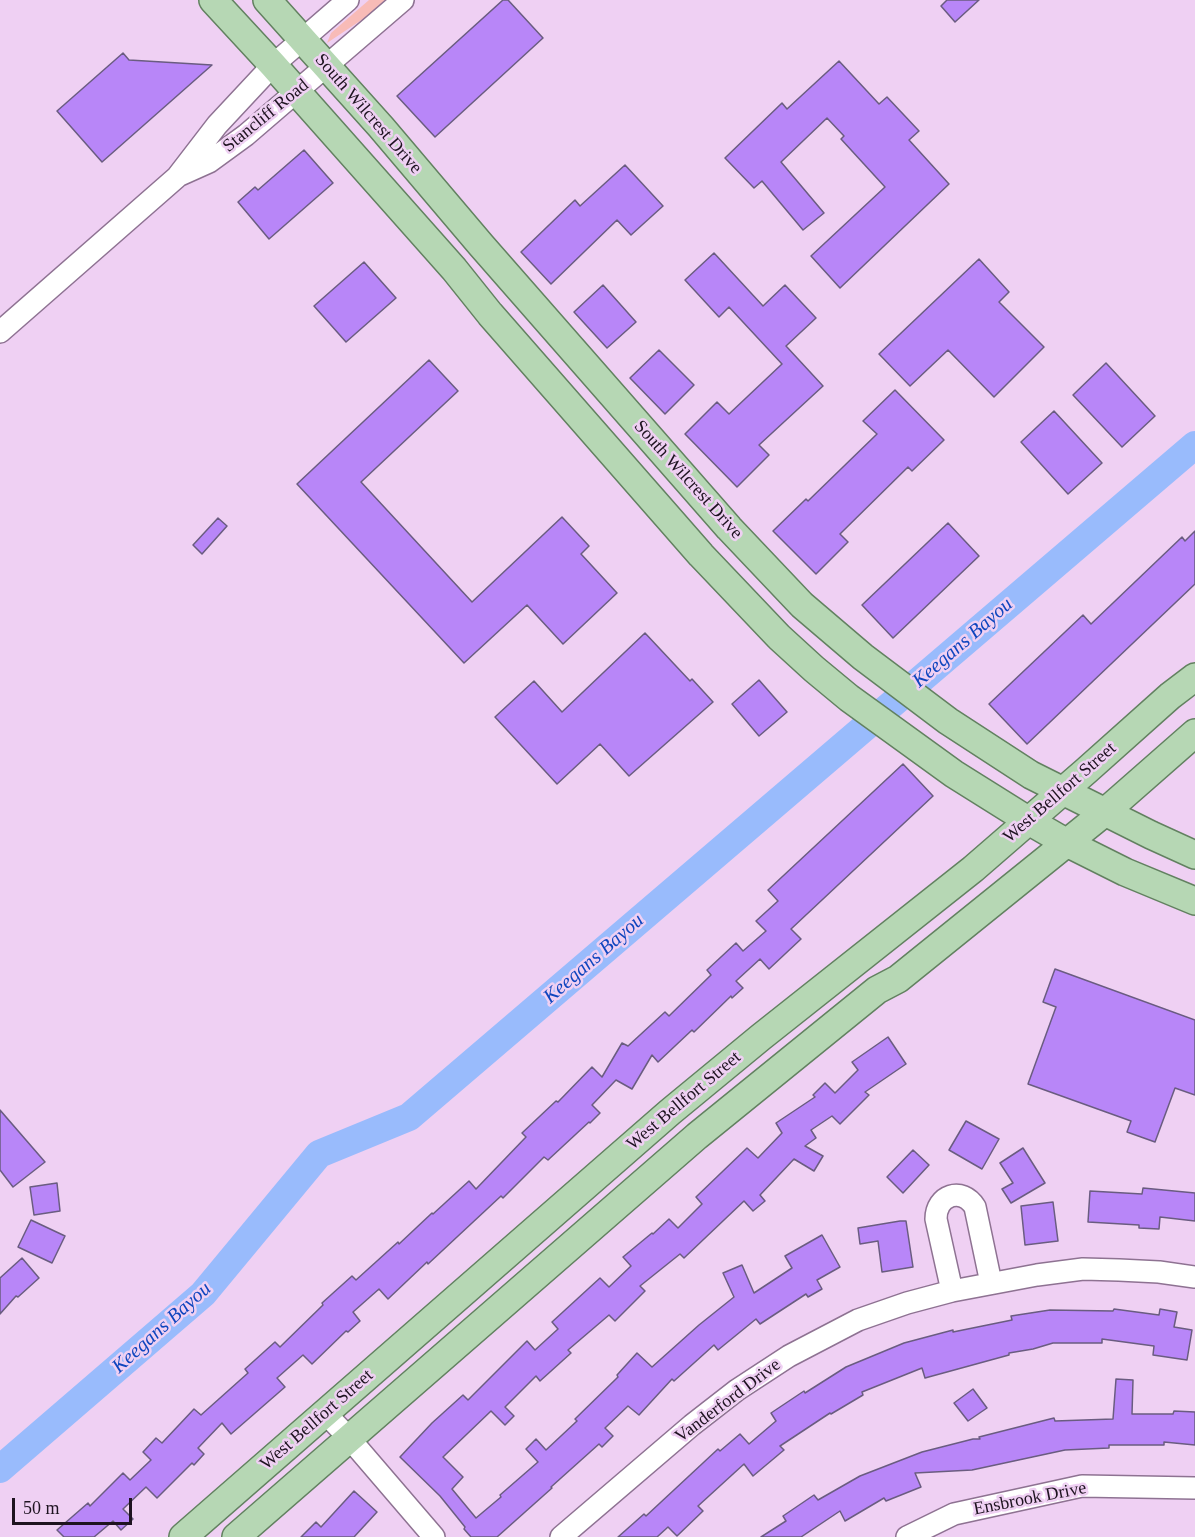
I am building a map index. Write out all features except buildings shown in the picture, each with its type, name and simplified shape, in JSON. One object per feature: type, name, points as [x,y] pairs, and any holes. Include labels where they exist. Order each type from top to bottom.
[{"type":"main road","points":[[213,0],[454,269],[701,555],[778,637],[849,698],[954,774],[1067,843],[1125,872],[1195,901]]},
{"type":"main road","name":"South Wilcrest Drive","points":[[267,0],[381,127],[729,528],[802,605],[879,670],[940,715],[1031,775],[1195,855]]},
{"type":"main road","points":[[454,269],[482,245]]},
{"type":"main road","points":[[701,555],[729,528]]},
{"type":"main road","name":"West Bellfort Street","points":[[183,1537],[670,1112],[974,869],[1195,676]]},
{"type":"main road","name":"West Bellfort Street","points":[[236,1537],[697,1136],[877,990],[898,979],[1067,843],[1195,733]]},
{"type":"main road","points":[[854,964],[877,990]]},
{"type":"main road","points":[[569,1200],[595,1226]]},
{"type":"street","name":"Stancliff Road","points":[[0,332],[177,177],[217,125],[273,65],[348,0]]},
{"type":"street","name":"Stancliff Road","points":[[177,177],[209,162],[246,135],[403,0]]},
{"type":"street","points":[[952,1291],[936,1213],[940,1204],[953,1195],[964,1196],[975,1206],[991,1283]]},
{"type":"street","name":"Vanderford Drive","points":[[561,1537],[736,1390],[789,1356],[858,1320],[952,1291],[1083,1269],[1159,1272],[1195,1277]]},
{"type":"street","points":[[325,1413],[434,1537]]},
{"type":"street","name":"Ensbrook Drive","points":[[907,1537],[954,1514],[1082,1486],[1195,1488]]},
{"type":"shaded area","points":[[369,0],[385,0],[366,17],[327,43],[331,33]]},
{"type":"waterway","name":"Keegans Bayou","points":[[0,1469],[203,1294],[319,1154],[409,1117],[1195,445]]}]
